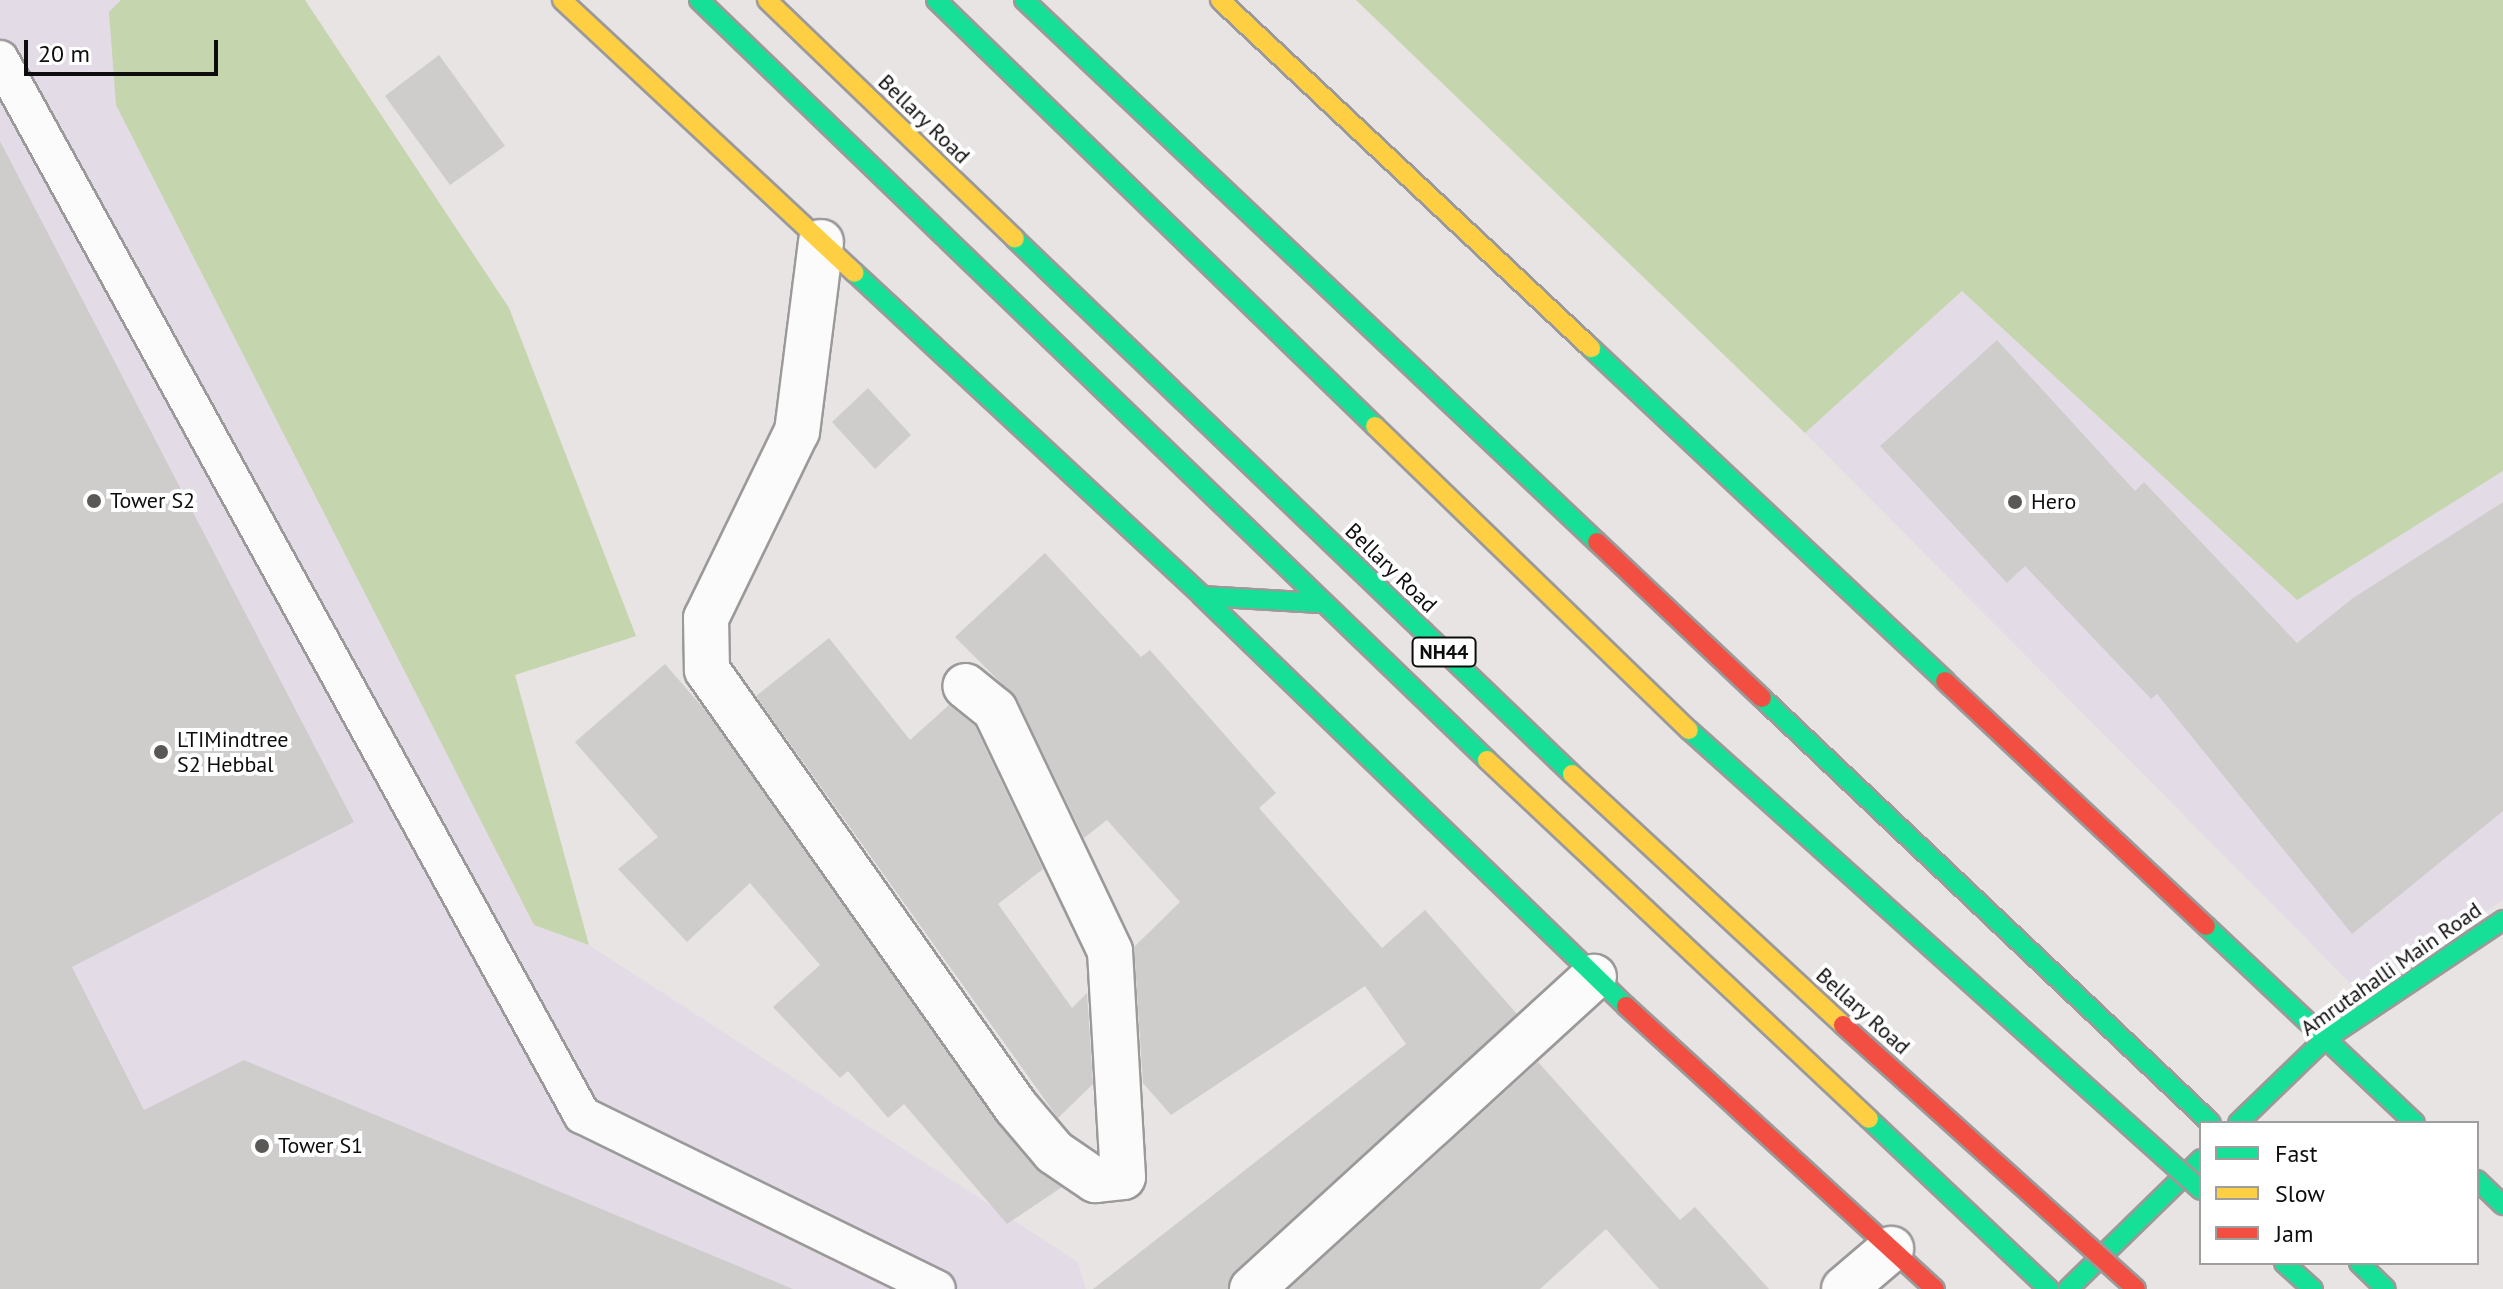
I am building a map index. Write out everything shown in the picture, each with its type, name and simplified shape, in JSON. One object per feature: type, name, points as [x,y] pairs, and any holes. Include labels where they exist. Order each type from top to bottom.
[{"type":"main road","points":[[562,0],[1202,596],[1594,977],[1935,1289]]},
{"type":"main road","points":[[699,0],[1320,603],[2049,1289]]},
{"type":"main road","name":"Bellary Road","points":[[767,0],[1662,861],[2136,1289]]},
{"type":"main road","points":[[936,0],[1734,774],[2199,1188]]},
{"type":"main road","points":[[1024,0],[2209,1121]]},
{"type":"main road","points":[[1220,0],[2413,1121]]},
{"type":"main road","points":[[1202,596],[1320,603]]},
{"type":"main road","name":"Amrutahalli Main Road","points":[[2240,1121],[2324,1040],[2503,920]]},
{"type":"main road","points":[[2068,1289],[2199,1161]]},
{"type":"main road","points":[[2479,1182],[2503,1205]]},
{"type":"main road","points":[[2286,1265],[2313,1289]]},
{"type":"main road","points":[[2361,1265],[2386,1289]]},
{"type":"street","points":[[821,242],[797,431],[706,618],[707,670],[1016,1107],[1054,1152],[1095,1180],[1123,1177],[1110,951],[995,710],[965,686]]},
{"type":"street","points":[[1252,1289],[1594,977]]},
{"type":"street","points":[[1844,1289],[1891,1249]]},
{"type":"lane","points":[[0,59],[582,1115],[937,1289]]},
{"type":"shaded area","points":[[0,0],[305,0],[509,308],[636,636],[515,675],[589,945],[1078,1262],[1086,1289],[0,1289]]},
{"type":"shaded area","points":[[1962,291],[2297,599],[2503,471],[2503,900],[2363,996],[1805,433]]},
{"type":"green space","points":[[121,0],[305,0],[509,308],[636,636],[515,675],[589,945],[534,925],[116,105],[109,12]]},
{"type":"green space","points":[[1356,0],[2503,0],[2503,471],[2297,600],[1962,291],[1805,433]]},
{"type":"building","points":[[439,55],[505,146],[450,185],[385,96]]},
{"type":"building","points":[[0,141],[354,822],[72,967],[144,1110],[244,1060],[793,1289],[0,1289]]},
{"type":"building","points":[[1997,340],[2135,491],[2144,482],[2297,643],[2353,598],[2503,502],[2503,811],[2352,934],[2157,694],[2151,699],[2025,566],[2007,583],[1880,446]]},
{"type":"building","points":[[868,388],[911,435],[875,469],[832,422]]},
{"type":"building","points":[[1045,553],[1141,657],[1150,650],[1276,793],[1259,808],[1382,948],[1425,910],[1517,1014],[1235,1271],[1228,1289],[1093,1289],[1406,1044],[1365,986],[1171,1115],[1143,1083],[1134,947],[1180,902],[1107,820],[1084,838],[1017,699],[955,637]]},
{"type":"building","points":[[829,638],[910,740],[949,705],[975,726],[1043,869],[998,904],[1072,1008],[1087,993],[1093,1084],[1058,1118],[756,696]]},
{"type":"building","points":[[665,664],[705,710],[996,1121],[1035,1168],[1062,1187],[1007,1224],[904,1104],[888,1118],[848,1071],[840,1078],[773,1007],[820,965],[750,883],[687,942],[618,869],[658,837],[575,742]]},
{"type":"building","points":[[1538,1062],[1680,1220],[1695,1207],[1769,1289],[1659,1289],[1606,1229],[1540,1289],[1289,1289]]},
{"type":"traffic: fast","points":[[699,0],[1487,760]]},
{"type":"traffic: fast","points":[[936,0],[1375,426]]},
{"type":"traffic: fast","points":[[1024,0],[1597,542]]},
{"type":"traffic: fast","points":[[1015,239],[1572,774]]},
{"type":"traffic: fast","points":[[855,273],[1202,596],[1626,1006]]},
{"type":"traffic: fast","points":[[1591,348],[1945,681]]},
{"type":"traffic: fast","points":[[1202,596],[1320,603]]},
{"type":"traffic: fast","points":[[1762,698],[2209,1121]]},
{"type":"traffic: fast","points":[[1689,730],[2199,1188]]},
{"type":"traffic: fast","points":[[2240,1121],[2324,1040],[2503,920]]},
{"type":"traffic: fast","points":[[2206,926],[2413,1121]]},
{"type":"traffic: fast","points":[[1869,1119],[2049,1289]]},
{"type":"traffic: fast","points":[[2068,1289],[2199,1161]]},
{"type":"traffic: fast","points":[[2479,1182],[2503,1205]]},
{"type":"traffic: fast","points":[[2286,1265],[2313,1289]]},
{"type":"traffic: fast","points":[[2361,1265],[2386,1289]]},
{"type":"traffic: slow","points":[[562,0],[855,273]]},
{"type":"traffic: slow","points":[[767,0],[1015,239]]},
{"type":"traffic: slow","points":[[1220,0],[1591,348]]},
{"type":"traffic: slow","points":[[1375,426],[1689,730]]},
{"type":"traffic: slow","points":[[1487,760],[1869,1119]]},
{"type":"traffic: slow","points":[[1572,774],[1843,1025]]},
{"type":"traffic: jam","points":[[1597,542],[1762,698]]},
{"type":"traffic: jam","points":[[1945,681],[2206,926]]},
{"type":"traffic: jam","points":[[1626,1006],[1935,1289]]},
{"type":"traffic: jam","points":[[1843,1025],[2136,1289]]},
{"type":"place","name":"Tower S2","points":[[94,501]]},
{"type":"place","name":"Hero","points":[[2015,502]]},
{"type":"place","name":"LTIMindtree S2 Hebbal","points":[[161,752]]},
{"type":"place","name":"Tower S1","points":[[262,1146]]}]
